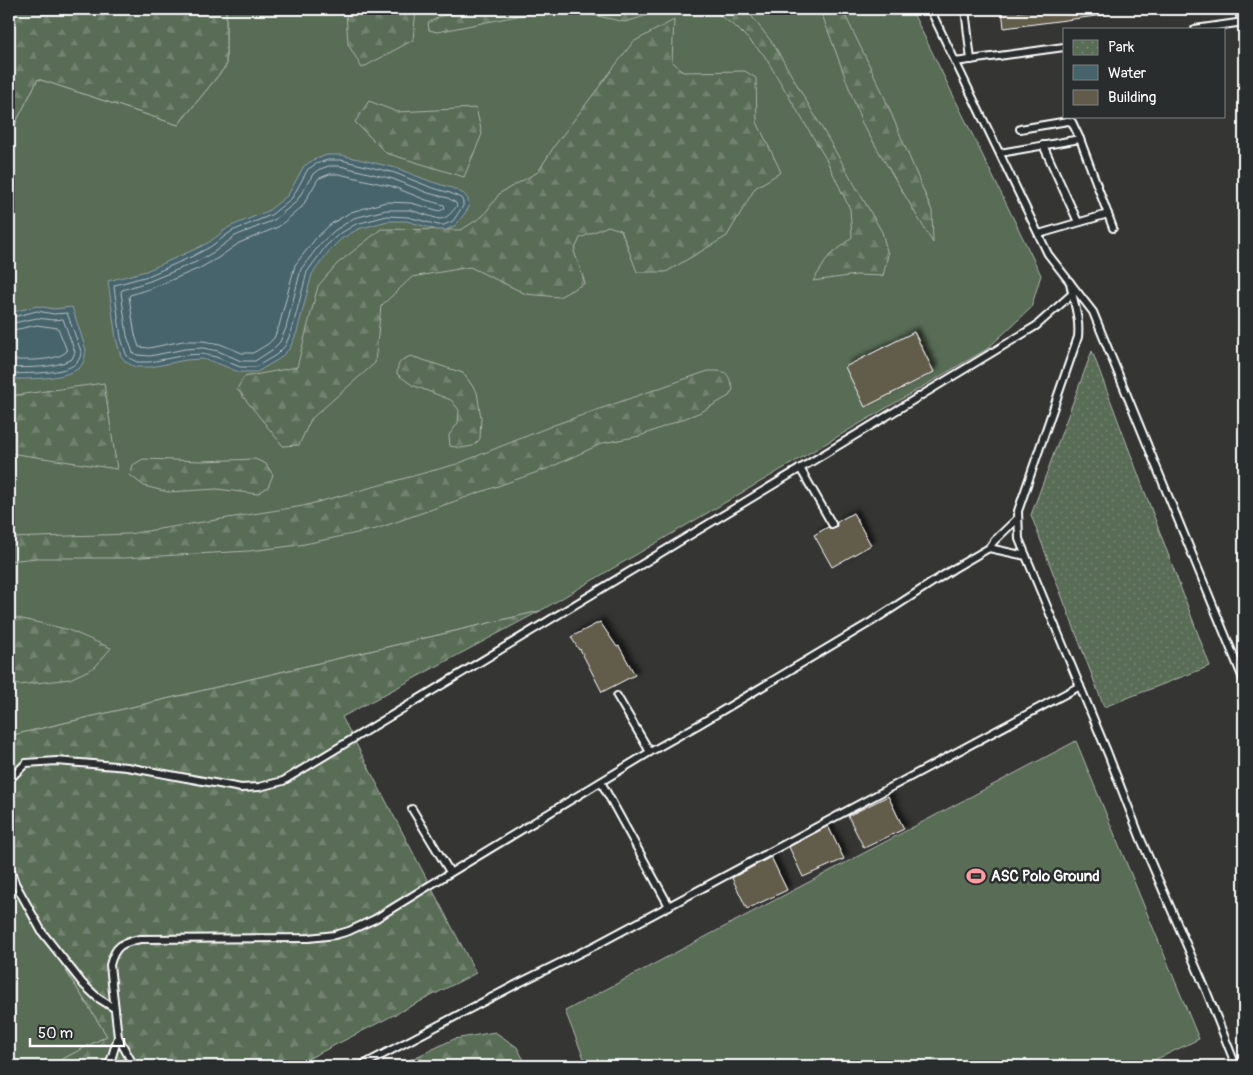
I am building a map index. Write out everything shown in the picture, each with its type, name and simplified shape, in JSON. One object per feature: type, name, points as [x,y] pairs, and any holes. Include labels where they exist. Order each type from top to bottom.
[{"type":"lane","points":[[930,9],[1048,254],[1092,312],[1244,681]]},
{"type":"lane","points":[[965,9],[971,60]]},
{"type":"lane","points":[[1202,28],[1243,22],[1239,9]]},
{"type":"lane","points":[[955,62],[1063,47]]},
{"type":"lane","points":[[1020,129],[1068,121],[1072,122],[1113,228]]},
{"type":"lane","points":[[1000,153],[1080,139]]},
{"type":"lane","points":[[1043,146],[1078,222]]},
{"type":"lane","points":[[1039,234],[1108,214]]},
{"type":"lane","points":[[1070,282],[1078,320],[1078,337],[1018,511],[1019,539],[1108,754],[1140,837],[1206,990],[1236,1066]]},
{"type":"lane","points":[[9,780],[26,763],[57,761],[127,767],[241,788],[260,787],[283,781],[1036,326],[1072,294]]},
{"type":"lane","points":[[800,468],[832,524]]},
{"type":"lane","points":[[134,1066],[118,1037],[114,1008],[110,964],[112,955],[118,946],[140,939],[159,938],[309,938],[335,935],[376,919],[450,872],[650,752],[871,622],[988,548],[1018,518]]},
{"type":"lane","points":[[988,548],[1026,556]]},
{"type":"lane","points":[[361,1066],[596,945],[1080,686]]},
{"type":"lane","points":[[617,696],[650,752]]},
{"type":"lane","points":[[601,782],[669,906]]},
{"type":"lane","points":[[412,810],[450,872]]},
{"type":"lane","points":[[9,866],[15,883],[42,932],[83,984],[98,998],[114,1008]]},
{"type":"lane","points":[[109,1066],[118,1037]]},
{"type":"green space","points":[[9,9],[226,9],[226,66],[178,125],[38,79],[9,136]]},
{"type":"green space","points":[[226,9],[911,9],[1041,275],[1031,308],[987,349],[540,611],[9,736],[9,136],[38,79],[178,125],[226,66]]},
{"type":"green space","points":[[347,9],[416,9],[413,40],[362,68],[348,44]]},
{"type":"green space","points":[[482,9],[657,9],[645,16],[625,22],[574,11],[532,13],[437,32],[429,30],[428,23],[441,16]]},
{"type":"green space","points":[[711,9],[746,9],[774,45],[882,232],[888,255],[883,276],[856,275],[813,281],[829,256],[852,237],[850,209],[826,159],[764,55],[737,28]]},
{"type":"green space","points":[[820,9],[842,9],[881,89],[932,211],[933,243],[862,123]]},
{"type":"green space","points":[[674,20],[672,61],[683,72],[745,71],[756,78],[757,122],[781,172],[755,188],[727,236],[666,272],[637,272],[621,230],[608,226],[580,238],[574,251],[585,283],[559,297],[526,294],[470,267],[412,277],[381,306],[375,363],[311,419],[299,445],[283,446],[237,389],[244,377],[297,367],[318,286],[337,264],[381,229],[461,230],[483,216],[500,193],[538,172],[555,145],[633,42]]},
{"type":"green space","points":[[369,101],[397,112],[476,108],[482,134],[464,177],[386,153],[355,122]]},
{"type":"green space","points":[[1092,351],[1210,666],[1104,707],[1031,515]]},
{"type":"green space","points":[[411,356],[463,373],[477,392],[481,418],[480,439],[473,446],[461,448],[450,446],[449,435],[458,423],[459,410],[451,400],[412,385],[397,374],[400,362]]},
{"type":"green space","points":[[708,371],[726,373],[733,389],[729,396],[701,412],[640,436],[603,443],[549,468],[376,529],[300,545],[249,551],[124,558],[36,558],[9,561],[9,538],[128,534],[303,506],[457,464],[554,425]]},
{"type":"green space","points":[[104,383],[117,469],[9,453],[9,396]]},
{"type":"green space","points":[[143,459],[203,461],[255,459],[266,464],[273,475],[268,487],[257,494],[217,489],[168,492],[144,486],[130,475],[133,465]]},
{"type":"green space","points":[[540,611],[342,717],[476,973],[294,1066],[49,1066],[107,1036],[9,880],[9,736]]},
{"type":"green space","points":[[9,616],[66,629],[111,648],[95,667],[70,679],[19,685],[9,681]]},
{"type":"green space","name":"ASC Polo Ground","points":[[1076,741],[1199,1039],[1142,1066],[587,1066],[565,1011]]},
{"type":"green space","points":[[9,880],[107,1036],[49,1066],[9,1066]]},
{"type":"green space","points":[[495,1032],[517,1047],[527,1066],[397,1066],[454,1039]]},
{"type":"water","points":[[327,155],[341,155],[396,168],[452,188],[464,194],[468,199],[469,207],[456,225],[446,230],[437,230],[407,221],[388,221],[358,229],[341,239],[312,274],[297,332],[290,348],[279,359],[257,372],[239,372],[202,359],[151,367],[135,367],[126,362],[121,356],[116,339],[108,281],[146,271],[208,243],[229,227],[268,211],[288,195],[304,166],[313,160]]},
{"type":"water","points":[[37,306],[54,309],[72,307],[86,350],[83,362],[79,368],[64,375],[45,378],[9,379],[9,313]]},
{"type":"building","points":[[1002,9],[1018,9],[1018,12],[1041,9],[1104,9],[1104,15],[1004,28]]},
{"type":"building","points":[[914,332],[934,372],[865,407],[845,367]]},
{"type":"building","points":[[853,513],[871,545],[832,567],[814,535],[828,527],[834,529],[837,526],[837,522]]},
{"type":"building","points":[[600,622],[617,647],[619,646],[635,675],[602,692],[580,649],[571,637]]},
{"type":"building","points":[[888,796],[904,829],[864,848],[848,816]]},
{"type":"building","points":[[828,826],[844,859],[803,877],[789,847]]},
{"type":"building","points":[[771,857],[787,890],[747,909],[732,878]]},
{"type":"place","name":"ASC Polo Ground","points":[[976,876]]}]
